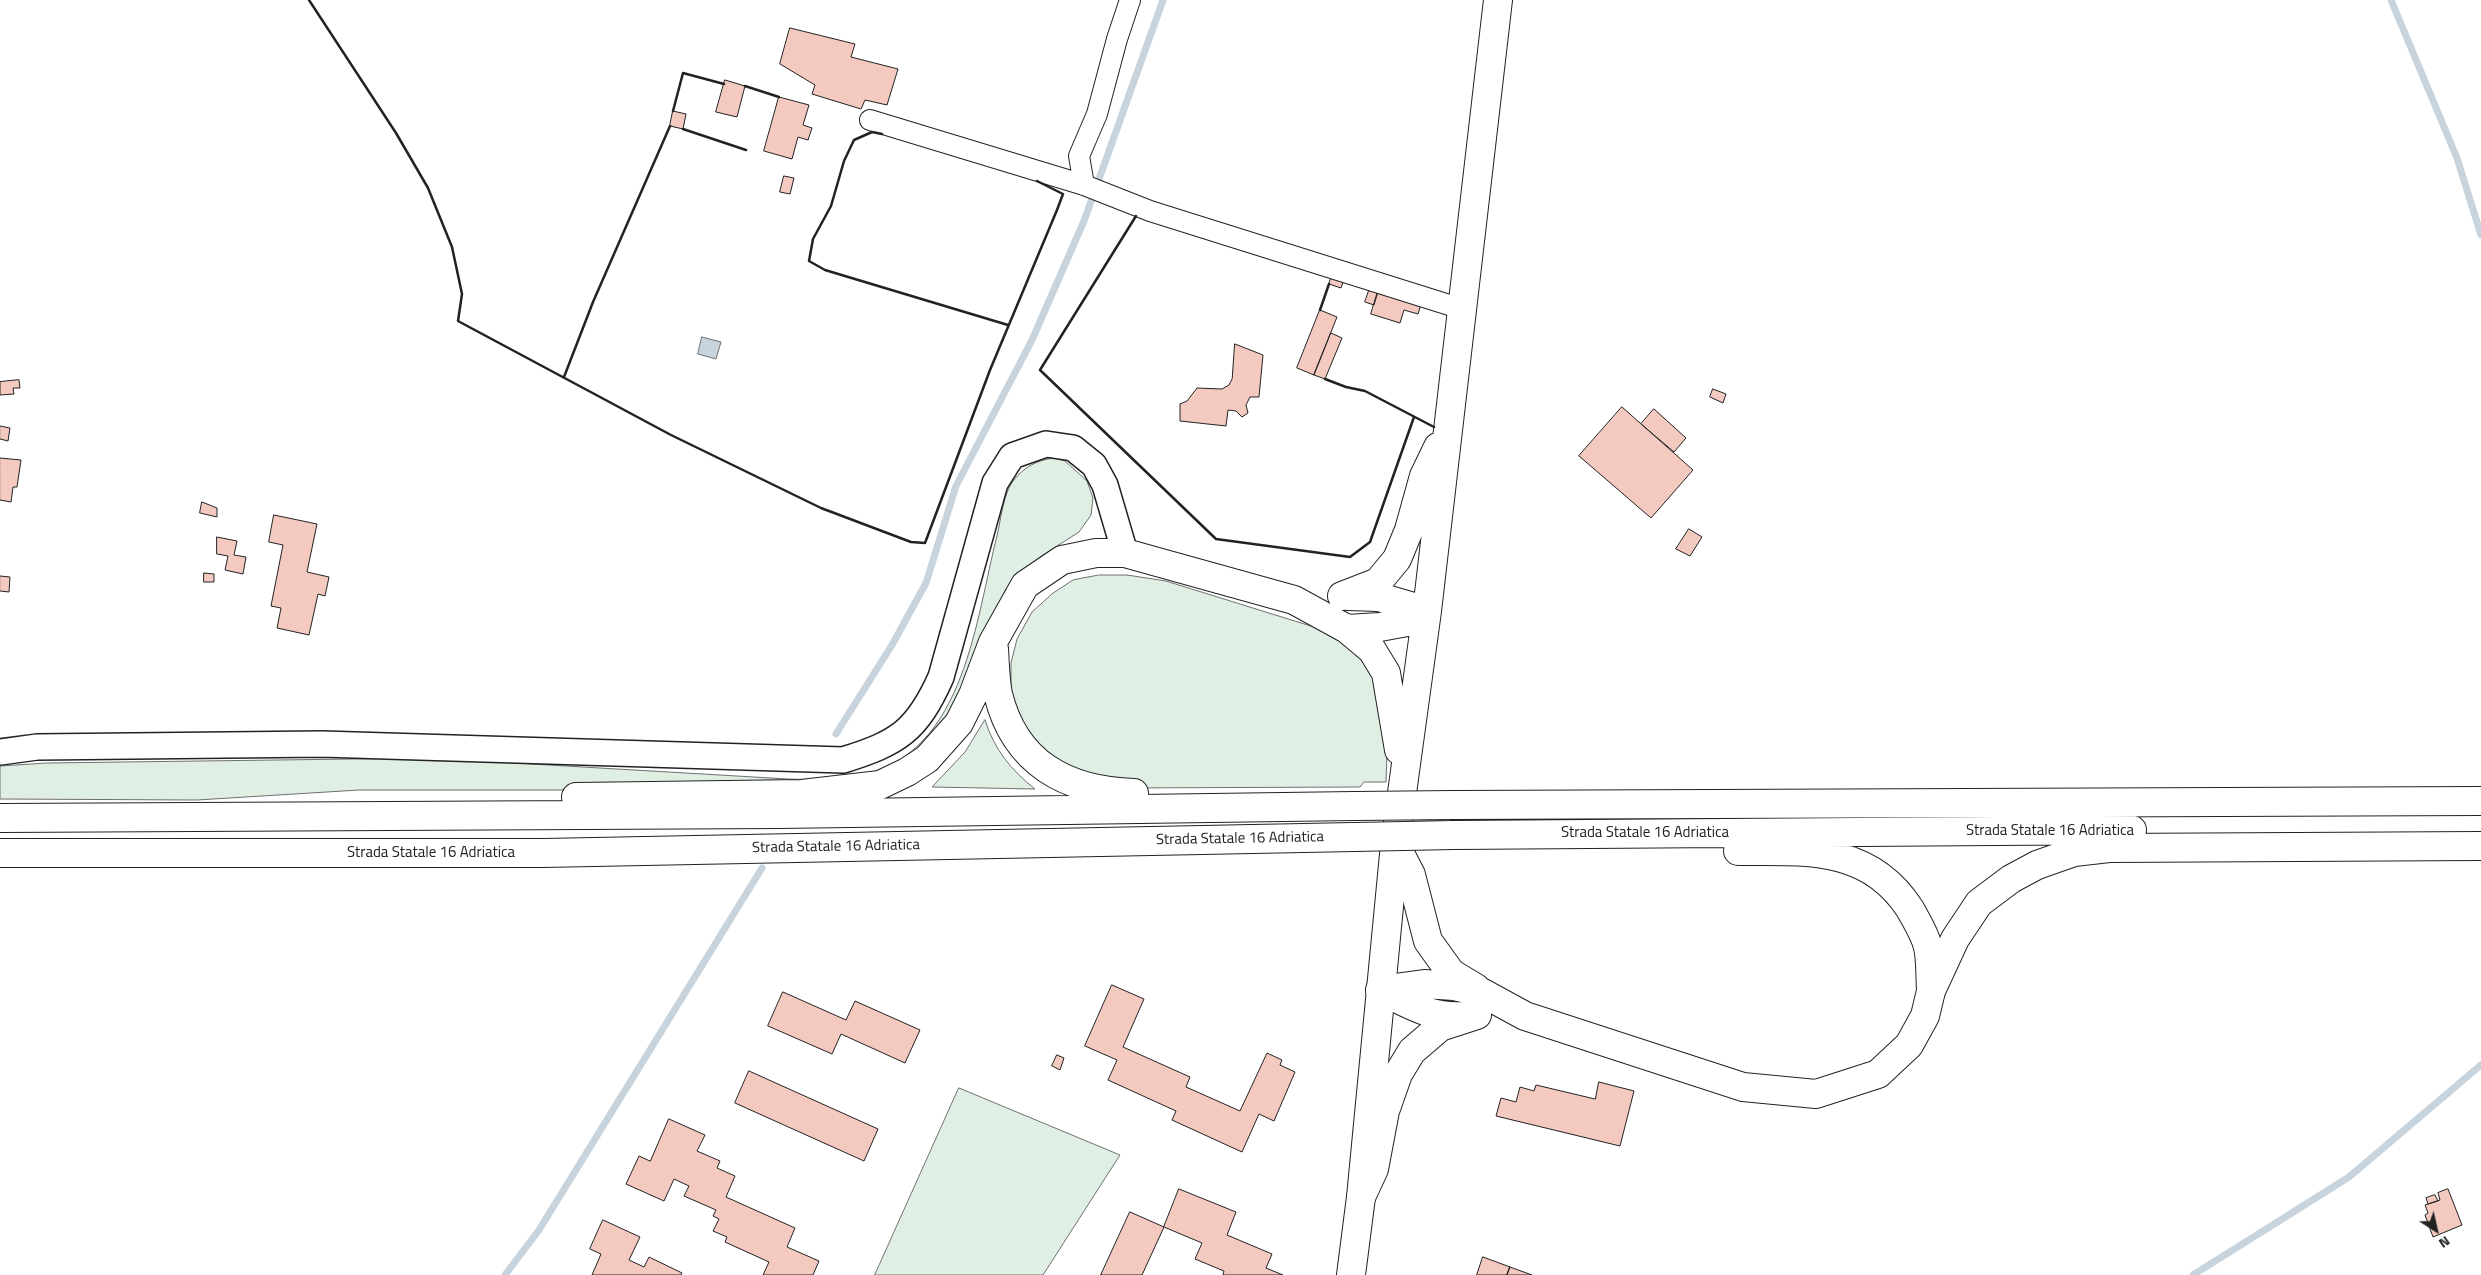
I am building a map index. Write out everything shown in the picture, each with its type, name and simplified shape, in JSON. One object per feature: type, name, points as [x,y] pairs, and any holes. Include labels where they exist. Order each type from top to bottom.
[{"type":"main road","points":[[1351,1275],[1361,1197],[1395,844],[1427,611],[1498,0]]},
{"type":"main road","points":[[1342,596],[1378,582],[1398,559],[1409,530],[1424,476],[1449,422]]},
{"type":"main road","points":[[268,818],[303,808],[350,804],[629,796],[802,794],[880,785],[908,772],[927,759],[959,723],[973,695],[993,642],[1025,585],[1062,560],[1096,552],[1125,553],[1294,600],[1347,629],[1372,650],[1386,674],[1398,748],[1406,768]]},
{"type":"main road","points":[[1294,600],[1342,596],[1379,597],[1427,611]]},
{"type":"main road","points":[[1347,629],[1389,626],[1407,622],[1427,611]]},
{"type":"main road","points":[[993,642],[998,694],[1009,728],[1026,752],[1048,771],[1084,787],[1115,792],[1358,799]]},
{"type":"main road","name":"Strada Statale 16 Adriatica","points":[[0,818],[779,814],[1456,797],[1591,805],[2481,801]]},
{"type":"main road","name":"Strada Statale 16 Adriatica","points":[[0,853],[543,853],[1222,839],[1355,845],[2481,829]]},
{"type":"main road","points":[[1453,843],[1814,852],[1844,857],[1870,868],[1901,895],[1915,918],[1928,946],[1931,991]]},
{"type":"main road","points":[[1395,844],[1410,875],[1428,942],[1479,1004],[1525,1016],[1743,1087],[1816,1094],[1878,1074],[1909,1045],[1925,1016],[1931,991],[1955,939],[1979,903],[2011,879],[2037,865],[2074,852],[2109,848],[2481,846]]},
{"type":"main road","points":[[1380,990],[1421,1010],[1444,1018],[1479,1004]]},
{"type":"main road","points":[[1361,1197],[1374,1169],[1385,1111],[1398,1074],[1412,1051],[1440,1026],[1479,1004]]},
{"type":"street","points":[[1084,185],[1079,156],[1097,114],[1116,39],[1130,0]]},
{"type":"street","points":[[870,120],[1084,185],[1150,210],[1462,309]]},
{"type":"street","points":[[0,752],[37,747],[322,744],[842,760],[877,750],[906,732],[929,705],[941,677],[995,483],[1012,456],[1046,444],[1073,448],[1094,465],[1105,485],[1125,553]]},
{"type":"green space","points":[[1054,458],[1065,461],[1087,481],[1093,498],[1091,515],[1079,532],[1040,557],[1006,589],[983,634],[960,709],[907,768],[817,790],[359,790],[197,800],[0,799],[0,766],[47,763],[429,758],[788,779],[826,779],[864,774],[898,761],[924,739],[945,710],[960,677],[972,641],[1007,493],[1013,481],[1026,468],[1036,462]]},
{"type":"green space","points":[[1099,575],[1127,575],[1166,581],[1314,627],[1348,644],[1374,676],[1387,754],[1386,782],[1364,782],[1360,787],[1117,788],[1049,761],[1019,718],[1011,689],[1011,663],[1017,639],[1032,612],[1053,593],[1073,580]]},
{"type":"green space","points":[[985,720],[998,750],[1018,774],[1035,789],[932,787],[965,752]]},
{"type":"green space","points":[[959,1088],[1120,1155],[1043,1275],[875,1275]]},
{"type":"shaded area","points":[[702,337],[721,342],[716,359],[698,354]]},
{"type":"building","points":[[790,28],[855,44],[851,57],[898,69],[887,105],[865,100],[861,109],[812,94],[815,85],[780,64]]},
{"type":"building","points":[[725,80],[745,86],[737,117],[716,112]]},
{"type":"building","points":[[779,97],[809,105],[803,125],[812,128],[808,140],[798,137],[792,159],[764,151]]},
{"type":"building","points":[[673,111],[686,114],[683,129],[670,126]]},
{"type":"building","points":[[784,176],[794,178],[790,194],[780,192]]},
{"type":"building","points":[[1333,272],[1345,276],[1341,288],[1329,284]]},
{"type":"building","points":[[1371,285],[1379,288],[1374,305],[1365,302]]},
{"type":"building","points":[[1379,288],[1422,301],[1418,314],[1404,310],[1400,323],[1371,314]]},
{"type":"building","points":[[1320,310],[1337,317],[1314,375],[1297,368]]},
{"type":"building","points":[[1331,333],[1342,338],[1325,379],[1314,375]]},
{"type":"building","points":[[1235,344],[1263,355],[1259,397],[1250,397],[1246,405],[1248,413],[1242,417],[1236,411],[1228,410],[1226,426],[1180,421],[1180,404],[1187,401],[1197,388],[1222,389],[1229,385],[1232,379]]},
{"type":"building","points":[[19,380],[20,388],[13,388],[14,394],[0,395],[0,382]]},
{"type":"building","points":[[1713,389],[1726,394],[1723,403],[1710,397]]},
{"type":"building","points":[[1622,407],[1693,470],[1651,518],[1579,456]]},
{"type":"building","points":[[1654,409],[1686,438],[1674,452],[1641,424]]},
{"type":"building","points":[[0,426],[10,428],[8,441],[0,439]]},
{"type":"building","points":[[0,458],[21,460],[17,487],[13,487],[11,502],[0,500]]},
{"type":"building","points":[[202,502],[217,508],[217,517],[200,513]]},
{"type":"building","points":[[274,515],[317,524],[307,572],[329,577],[325,596],[318,594],[309,635],[277,628],[281,608],[271,606],[283,545],[269,542]]},
{"type":"building","points":[[1689,529],[1702,537],[1690,556],[1676,549]]},
{"type":"building","points":[[217,537],[237,541],[234,555],[246,557],[243,574],[225,570],[228,556],[217,554]]},
{"type":"building","points":[[204,573],[214,574],[214,582],[204,582]]},
{"type":"building","points":[[0,576],[10,577],[9,592],[0,591]]},
{"type":"building","points":[[1112,985],[1144,999],[1123,1047],[1190,1077],[1186,1087],[1240,1111],[1267,1053],[1282,1060],[1280,1065],[1295,1072],[1274,1121],[1259,1114],[1242,1152],[1172,1120],[1176,1111],[1108,1080],[1117,1060],[1085,1046]]},
{"type":"building","points":[[783,992],[846,1020],[855,1001],[920,1030],[905,1063],[841,1034],[832,1054],[768,1026]]},
{"type":"building","points":[[1057,1055],[1064,1058],[1060,1070],[1052,1066]]},
{"type":"building","points":[[749,1071],[878,1129],[864,1161],[735,1103]]},
{"type":"building","points":[[1599,1082],[1634,1091],[1620,1146],[1496,1116],[1501,1098],[1516,1102],[1520,1087],[1534,1091],[1536,1085],[1595,1099]]},
{"type":"building","points":[[669,1119],[705,1135],[697,1151],[720,1161],[717,1168],[735,1176],[726,1197],[795,1228],[787,1247],[819,1261],[813,1275],[763,1275],[769,1262],[725,1242],[727,1237],[713,1231],[719,1219],[713,1216],[716,1210],[684,1196],[689,1186],[674,1179],[664,1201],[626,1184],[639,1156],[650,1161]]},
{"type":"building","points":[[1179,1189],[1236,1212],[1227,1235],[1272,1254],[1266,1268],[1283,1275],[1223,1275],[1224,1271],[1195,1259],[1202,1243],[1164,1227]]},
{"type":"building","points":[[2448,1189],[2462,1225],[2433,1237],[2425,1215],[2428,1213],[2425,1205],[2440,1200],[2438,1193]]},
{"type":"building","points":[[2435,1195],[2438,1201],[2428,1204],[2426,1198]]},
{"type":"building","points":[[1130,1212],[1164,1227],[1142,1275],[1101,1275]]},
{"type":"building","points":[[603,1220],[640,1237],[629,1260],[644,1267],[649,1257],[682,1273],[681,1275],[592,1275],[601,1254],[590,1249]]},
{"type":"building","points":[[1483,1257],[1510,1267],[1507,1275],[1477,1275]]},
{"type":"building","points":[[1510,1267],[1532,1275],[1507,1275]]},
{"type":"waterway","points":[[836,734],[892,645],[926,583],[956,486],[1032,340],[1084,221],[1163,0]]},
{"type":"waterway","points":[[2391,0],[2457,158],[2481,235]]},
{"type":"waterway","points":[[505,1275],[539,1230],[762,868]]},
{"type":"waterway","points":[[2193,1275],[2349,1177],[2481,1065]]},
{"type":"wall","points":[[309,0],[396,133],[428,188],[452,247],[462,294],[458,321],[671,435],[821,508],[911,542],[925,543],[990,370],[1063,194],[1037,181]]},
{"type":"wall","points":[[673,111],[683,73],[724,84]]},
{"type":"wall","points":[[745,86],[779,97]]},
{"type":"wall","points":[[564,377],[593,302],[670,126]]},
{"type":"wall","points":[[683,129],[746,150]]},
{"type":"wall","points":[[882,134],[872,132],[854,140],[844,161],[831,206],[813,239],[809,261],[825,270],[1008,325]]},
{"type":"wall","points":[[1136,216],[1040,370],[1216,539],[1350,557],[1370,542],[1414,417]]},
{"type":"wall","points":[[1320,310],[1329,284]]},
{"type":"wall","points":[[1325,379],[1346,387],[1365,391],[1434,427]]}]
